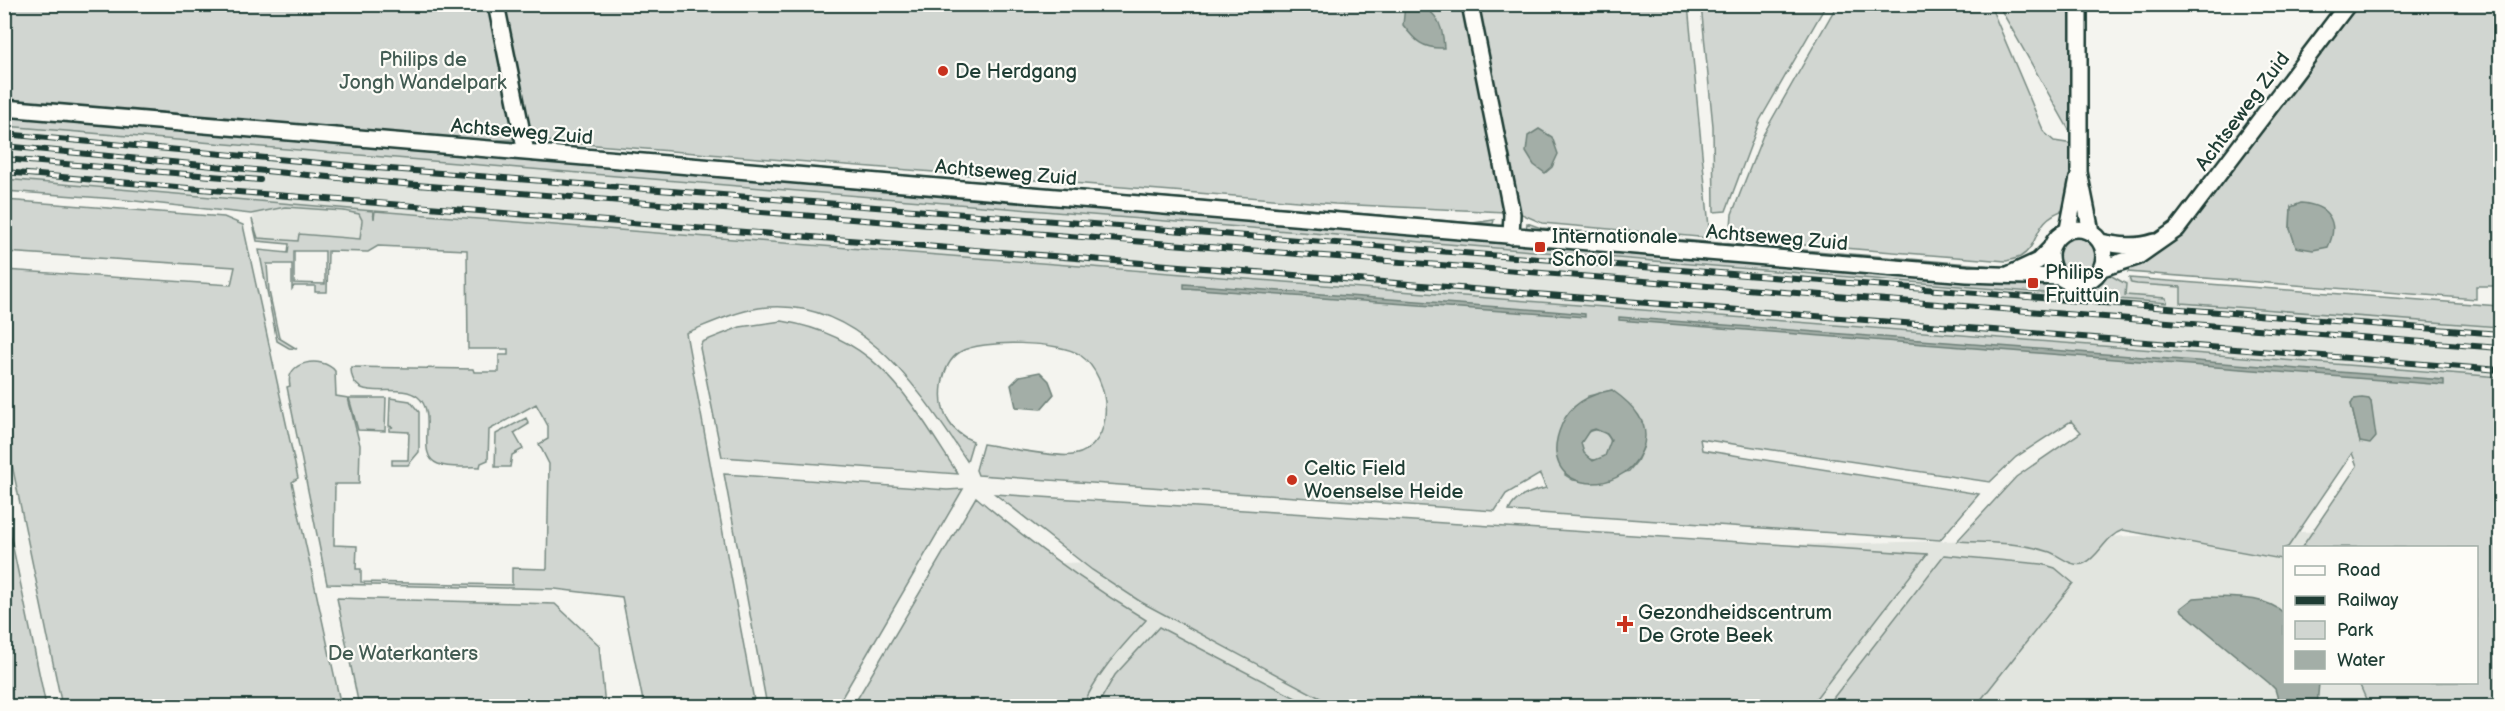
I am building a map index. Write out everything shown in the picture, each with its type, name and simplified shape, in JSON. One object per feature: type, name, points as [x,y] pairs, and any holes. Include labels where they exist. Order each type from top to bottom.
[{"type":"street","points":[[496,4],[526,152]]},
{"type":"street","points":[[1470,4],[1512,214],[1511,236]]},
{"type":"street","points":[[2068,229],[2079,172],[2079,4]]},
{"type":"street","name":"Achtseweg Zuid","points":[[2102,268],[2137,257],[2177,229],[2194,210],[2348,4]]},
{"type":"street","name":"Achtseweg Zuid","points":[[4,108],[1511,236],[2004,276],[2060,278]]},
{"type":"street","points":[[2079,172],[2096,237],[2104,250],[2102,268],[2083,283],[2067,282],[2060,278],[2051,265],[2050,249],[2060,234],[2068,229],[2080,228],[2096,237]]},
{"type":"street","name":"Achtseweg Zuid","points":[[2096,237],[2121,246],[2145,245],[2164,239]]},
{"type":"street","name":"Achtseweg Zuid","points":[[2004,276],[2038,261],[2050,249]]},
{"type":"shaded area","points":[[4,126],[2101,293],[2116,288],[2130,279],[2500,327],[2500,377],[366,233],[364,246],[258,238],[251,207],[5,188]]},
{"type":"shaded area","name":"Gezondheidscentrum De Grote Beek","points":[[2375,530],[2379,546],[2283,546],[2283,684],[2403,684],[2408,706],[941,706],[982,565]]},
{"type":"green space","name":"Philips de Jongh Wandelpark","points":[[4,5],[493,5],[516,137],[512,135],[513,140],[498,140],[497,143],[5,102]]},
{"type":"green space","name":"De Herdgang","points":[[502,5],[1463,5],[1505,212],[1335,204],[533,140],[530,138]]},
{"type":"green space","points":[[1479,5],[1688,5],[1710,238],[1542,223],[1517,212]]},
{"type":"green space","points":[[1701,5],[1826,5],[1760,120],[1726,211],[1714,212],[1713,126]]},
{"type":"green space","points":[[1837,5],[1990,5],[2044,132],[2054,141],[2073,144],[2073,173],[2064,210],[2047,220],[2027,252],[2020,257],[2006,261],[1730,239],[1732,214],[1763,135]]},
{"type":"green space","points":[[2000,5],[2074,5],[2073,137],[2000,8]]},
{"type":"green space","points":[[2355,5],[2498,5],[2500,286],[2476,286],[2476,299],[2128,272],[2131,266],[2181,232],[2197,215],[2300,83]],"holes":[[[2291,207],[2328,247],[2290,229]]]},
{"type":"green space","points":[[4,115],[533,160],[533,162],[547,163],[548,161],[1522,243],[1522,246],[1538,247],[1539,245],[1994,283],[2019,282],[2020,285],[2034,284],[2034,281],[2059,282],[2069,287],[2083,288],[2108,274],[2126,284],[2125,295],[2166,298],[2167,303],[5,126]]},
{"type":"green space","points":[[533,144],[1473,223],[1494,220],[1493,224],[1482,223],[1481,226]]},
{"type":"green space","points":[[4,179],[373,211],[374,219],[375,211],[2500,377],[2500,706],[2369,706],[2359,684],[2478,684],[2478,546],[2303,546],[2357,466],[2352,453],[2289,546],[2283,546],[2281,559],[2123,530],[2111,537],[2090,560],[2081,564],[2072,563],[2050,552],[2027,546],[1957,541],[2016,477],[2081,432],[2071,421],[2016,457],[1990,482],[1700,439],[1702,450],[1979,494],[1940,540],[1509,511],[1519,498],[1546,488],[1540,474],[1506,494],[1495,511],[978,475],[976,470],[983,444],[1065,456],[1088,449],[1098,439],[1103,426],[1105,410],[1104,394],[1091,365],[1070,350],[1039,344],[985,345],[960,352],[953,358],[944,375],[941,395],[942,405],[949,422],[954,429],[973,441],[967,461],[907,378],[883,353],[857,332],[827,316],[795,308],[759,308],[686,333],[755,706],[644,706],[622,597],[555,589],[327,584],[287,387],[290,386],[290,378],[298,366],[313,362],[322,363],[335,371],[336,396],[348,398],[360,445],[359,484],[335,484],[334,545],[357,546],[356,569],[361,569],[361,582],[512,585],[512,568],[547,569],[549,464],[539,444],[548,439],[548,426],[536,404],[489,430],[488,460],[481,463],[480,467],[448,466],[438,464],[431,459],[427,443],[427,413],[418,397],[409,392],[367,390],[353,379],[351,367],[473,369],[474,372],[499,372],[499,355],[508,355],[508,349],[468,349],[467,250],[378,246],[368,252],[328,251],[327,292],[315,292],[315,286],[294,286],[292,289],[292,264],[267,264],[269,291],[279,338],[297,349],[289,348],[277,341],[259,250],[288,253],[289,244],[257,241],[252,219],[258,238],[298,241],[299,234],[360,239],[362,220],[359,214],[285,207],[251,214],[117,199],[5,191]],"holes":[[[294,251],[325,251],[325,284],[294,283]],[[1612,390],[1644,446],[1629,471],[1589,482],[1573,480],[1565,475],[1588,396]],[[2371,402],[2372,413],[2360,442],[2351,404]]]},
{"type":"green space","points":[[5,200],[224,217],[243,225],[298,478],[292,482],[341,706],[62,706],[5,431],[5,270],[231,285],[235,267],[5,252]]},
{"type":"green space","points":[[1527,223],[1541,228],[2005,267],[2022,264],[1998,269],[1526,230]]},
{"type":"green space","points":[[2078,235],[2092,241],[2098,255],[2092,269],[2078,275],[2064,269],[2058,255],[2064,241]]},
{"type":"green space","points":[[2129,278],[2499,306],[2500,327],[2181,303],[2181,287],[2131,283]]},
{"type":"green space","points":[[782,321],[815,329],[843,341],[867,356],[906,396],[958,474],[722,457],[700,348],[702,342],[740,327]]},
{"type":"green space","points":[[349,398],[386,398],[385,431],[358,430]]},
{"type":"green space","points":[[390,398],[410,401],[419,412],[419,452],[408,465],[392,465],[392,460],[408,460],[409,432],[389,431],[389,428],[393,427],[389,426]]},
{"type":"green space","points":[[526,418],[529,424],[514,433],[523,449],[512,455],[510,467],[495,467],[496,434]]},
{"type":"green space","points":[[1596,430],[1607,434],[1611,445],[1607,456],[1596,460],[1585,456],[1581,445],[1585,434]]},
{"type":"green space","points":[[724,474],[947,490],[963,489],[837,706],[767,706]]},
{"type":"green space","points":[[995,494],[1927,554],[1810,706],[1335,706],[1141,602],[1092,570]]},
{"type":"green space","points":[[976,497],[1058,562],[1146,620],[1103,671],[1083,706],[853,706]]},
{"type":"green space","points":[[4,511],[6,514],[46,706],[5,706]]},
{"type":"green space","points":[[1944,555],[2042,564],[2055,568],[2073,583],[1976,706],[1827,706]]},
{"type":"green space","name":"De Waterkanters","points":[[337,598],[555,604],[599,645],[605,706],[359,706]]},
{"type":"green space","points":[[1159,627],[1311,706],[1097,706],[1115,675]]},
{"type":"water","points":[[1405,5],[1415,5],[1430,11],[1435,16],[1442,30],[1444,48],[1430,47],[1420,43],[1412,35],[1403,25]]},
{"type":"water","points":[[1539,129],[1552,137],[1558,154],[1552,167],[1545,173],[1534,165],[1526,152],[1528,136]]},
{"type":"water","points":[[2301,203],[2318,207],[2329,216],[2333,230],[2328,247],[2313,250],[2296,247],[2290,229],[2291,207]]},
{"type":"water","points":[[1184,284],[1540,310],[1585,314],[1585,317],[1184,288]]},
{"type":"water","points":[[1619,317],[2444,380],[2444,385],[1619,320]]},
{"type":"water","points":[[1040,372],[1049,381],[1054,394],[1041,409],[1016,407],[1011,385],[1020,376]]},
{"type":"water","points":[[1612,390],[1633,408],[1643,423],[1645,441],[1631,467],[1616,477],[1600,483],[1583,482],[1569,476],[1559,464],[1556,447],[1562,424],[1571,410],[1589,397]],"holes":[[[1595,429],[1607,434],[1611,440],[1605,456],[1593,461],[1584,453],[1581,443],[1589,431]]]},
{"type":"water","points":[[2354,399],[2369,399],[2371,402],[2376,437],[2370,444],[2360,442],[2351,404]]},
{"type":"water","points":[[2194,598],[2257,600],[2283,612],[2283,684],[2319,684],[2317,706],[2280,706],[2275,689],[2269,683],[2182,611],[2181,608]]},
{"type":"railway","points":[[4,134],[364,167],[2500,334]]},
{"type":"railway","points":[[4,146],[391,183],[2500,348]]},
{"type":"railway","points":[[4,159],[260,180]]},
{"type":"railway","points":[[4,172],[2500,370]]},
{"type":"place","name":"De Herdgang","points":[[943,71]]},
{"type":"place","name":"Internationale School","points":[[1540,247]]},
{"type":"place","name":"Philips Fruittuin","points":[[2033,283]]},
{"type":"place","name":"Celtic Field Woenselse Heide","points":[[1292,480]]},
{"type":"place","name":"Gezondheidscentrum De Grote Beek","points":[[1625,624]]}]
